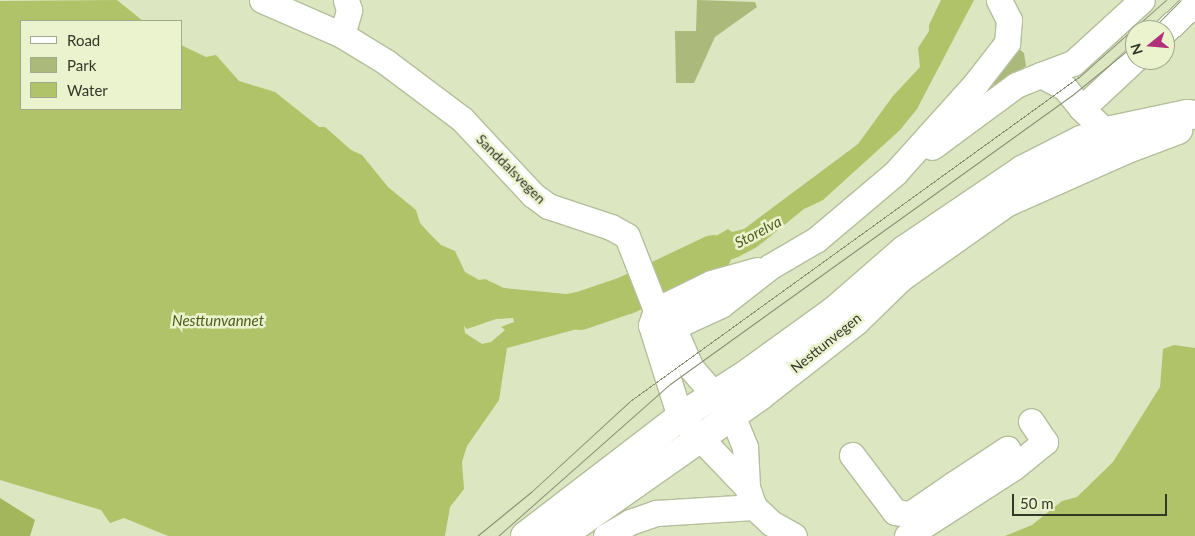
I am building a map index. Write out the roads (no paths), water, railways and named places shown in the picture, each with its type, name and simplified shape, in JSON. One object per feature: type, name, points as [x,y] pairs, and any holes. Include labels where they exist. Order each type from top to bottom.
[{"type":"main road","name":"Nesttunvegen","points":[[561,536],[732,415],[856,321],[900,278],[1006,203],[1116,141],[1187,114],[1195,115]]},
{"type":"main road","name":"Nesttunvegen","points":[[525,536],[680,417],[835,310],[904,250],[1003,183],[1050,155],[1195,121]]},
{"type":"street","name":"Sanddalsvegen","points":[[262,0],[342,35],[386,62],[462,119],[533,195],[548,206],[611,227],[627,236],[661,313],[691,368],[732,415],[745,447],[750,497]]},
{"type":"street","points":[[342,35],[349,10],[346,0]]},
{"type":"street","points":[[661,313],[721,305],[771,266],[817,239],[895,173],[1016,85],[1073,63],[1142,0]]},
{"type":"street","points":[[895,173],[976,83],[1007,43],[1009,20],[1001,1]]},
{"type":"street","points":[[1175,21],[1195,2]]},
{"type":"street","points":[[1086,104],[1125,68]]},
{"type":"street","points":[[1041,75],[1065,88],[1086,104],[1116,141]]},
{"type":"street","name":"Nesttunvegen","points":[[1050,155],[1069,136],[1086,104]]},
{"type":"street","name":"Sanddalsvegen","points":[[661,313],[651,325],[680,417]]},
{"type":"street","points":[[680,417],[771,523],[794,536]]},
{"type":"street","points":[[852,455],[895,512],[910,514],[959,491],[1045,442],[1031,421]]},
{"type":"street","points":[[907,536],[1007,449]]},
{"type":"street","points":[[606,536],[630,522],[656,513],[750,497]]},
{"type":"water","name":"Nesttunvannet","points":[[117,0],[142,20],[20,20],[20,110],[182,110],[182,45],[206,57],[216,55],[239,81],[275,92],[319,127],[325,127],[351,150],[362,155],[388,187],[416,210],[420,223],[429,233],[441,245],[455,251],[465,272],[479,280],[485,279],[504,288],[566,294],[624,284],[630,304],[603,322],[507,348],[499,400],[467,446],[462,462],[464,489],[450,507],[445,536],[168,536],[124,518],[110,523],[101,510],[0,480],[0,1]],"holes":[[[513,318],[514,322],[501,327],[505,330],[491,342],[482,344],[465,333],[464,326],[467,329],[496,319]]]},
{"type":"water","points":[[941,0],[974,0],[917,109],[900,130],[823,200],[804,209],[757,247],[738,257],[675,280],[667,278],[662,265],[679,263],[695,255],[704,243],[728,229],[732,232],[744,229],[858,144],[893,96],[920,67],[918,48],[929,31],[929,25]]},
{"type":"water","points":[[1174,345],[1195,348],[1195,536],[1005,536],[1032,525],[1062,501],[1077,497],[1113,462],[1160,387],[1163,349]]},
{"type":"waterway","name":"Storelva","points":[[580,311],[627,295],[713,254]]},
{"type":"tram line","points":[[477,536],[531,492],[630,401],[1080,76],[1166,0]]},
{"type":"tram line","points":[[1161,20],[1181,0]]},
{"type":"tram line","points":[[498,536],[670,384],[1071,96],[1125,52]]}]
